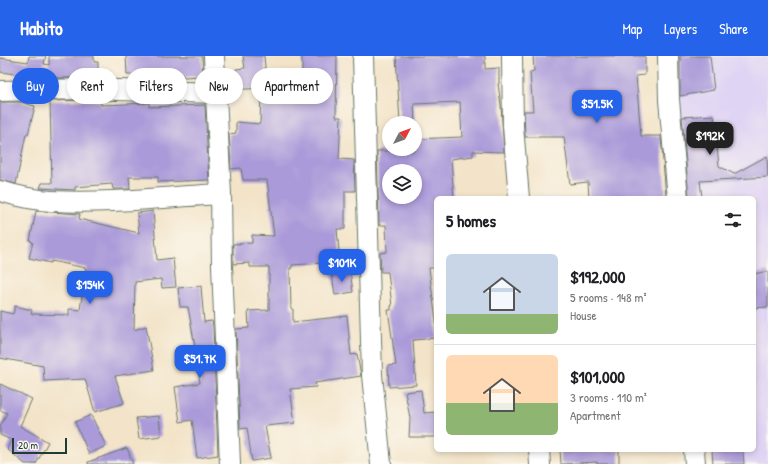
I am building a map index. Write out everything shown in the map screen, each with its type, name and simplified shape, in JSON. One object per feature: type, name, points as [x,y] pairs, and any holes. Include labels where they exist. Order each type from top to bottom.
[{"type":"street","points":[[214,56],[215,68]]},
{"type":"street","points":[[363,56],[372,374],[381,464]]},
{"type":"street","points":[[512,56],[513,126],[519,196]]},
{"type":"street","points":[[668,56],[669,100],[678,196]]},
{"type":"street","points":[[0,91],[85,89],[195,92]]},
{"type":"street","points":[[217,104],[230,464]]},
{"type":"street","points":[[0,191],[24,198],[77,202],[221,194]]},
{"type":"street","points":[[539,452],[540,464]]},
{"type":"street","points":[[694,452],[695,464]]},
{"type":"shaded area","points":[[678,56],[768,56],[768,464],[712,464],[711,452],[756,452],[756,196],[685,196],[680,141]]},
{"type":"building","points":[[29,56],[46,56],[44,64],[49,65],[49,56],[94,56],[94,62],[98,62],[98,68],[67,68],[67,78],[59,78],[59,68],[12,68],[12,74],[0,72],[0,58],[28,62]]},
{"type":"building","points":[[126,56],[202,56],[203,68],[195,68],[195,76],[187,77],[187,68],[127,68]]},
{"type":"building","points":[[243,56],[264,56],[265,68],[251,68],[251,89],[243,89],[243,68],[245,68]]},
{"type":"building","points":[[302,56],[337,56],[336,117],[341,117],[339,159],[354,160],[355,191],[345,191],[345,229],[337,229],[340,262],[292,265],[292,268],[290,268],[291,309],[293,309],[293,322],[347,316],[351,355],[357,354],[361,376],[315,383],[316,387],[290,389],[295,423],[265,426],[271,458],[252,461],[247,428],[240,429],[236,329],[249,328],[248,311],[269,310],[269,267],[250,267],[250,263],[233,264],[233,244],[252,243],[252,235],[274,236],[267,180],[243,180],[241,168],[231,169],[229,134],[236,133],[236,122],[260,124],[261,104],[333,104],[333,68],[302,68]]},
{"type":"building","points":[[396,56],[485,56],[485,69],[499,68],[498,84],[504,152],[473,151],[473,156],[451,159],[454,196],[434,196],[434,268],[429,268],[434,306],[434,338],[413,340],[416,385],[389,387],[388,366],[396,365],[388,310],[391,310],[392,306],[388,272],[381,272],[380,253],[387,252],[386,225],[379,225],[377,151],[382,151],[382,156],[422,156],[422,139],[462,137],[460,102],[414,104],[415,116],[400,116]]},
{"type":"building","points":[[533,56],[645,56],[645,75],[636,76],[641,136],[661,136],[666,196],[589,196],[588,182],[570,184],[564,137],[525,137],[524,111],[533,111],[530,72],[534,71]]},
{"type":"building","points":[[680,56],[710,56],[714,90],[680,96]]},
{"type":"building","points":[[59,101],[67,101],[67,104],[149,104],[149,107],[205,105],[209,180],[158,182],[158,177],[129,177],[130,189],[113,189],[112,184],[75,187],[75,190],[40,188],[42,183],[52,183],[50,104],[59,104]]},
{"type":"building","points":[[0,102],[12,102],[12,104],[28,104],[35,106],[28,134],[26,134],[16,184],[0,180]]},
{"type":"building","points":[[714,115],[719,166],[734,174],[767,156],[768,177],[700,181],[702,196],[689,196],[682,117]]},
{"type":"building","points":[[36,211],[80,214],[79,219],[139,233],[137,213],[153,211],[157,260],[173,258],[176,287],[162,288],[161,279],[135,282],[134,330],[146,326],[154,370],[115,376],[124,403],[95,412],[85,379],[44,381],[43,366],[0,358],[0,311],[13,314],[15,306],[32,310],[31,314],[69,315],[69,309],[80,310],[86,268],[29,258],[33,242],[30,241]]},
{"type":"building","points":[[350,271],[353,292],[335,295],[332,274]]},
{"type":"building","points":[[768,271],[768,307],[756,308],[756,274]]},
{"type":"building","points":[[201,286],[204,322],[212,321],[213,326],[218,455],[197,458],[192,420],[180,422],[175,387],[200,383],[188,307],[180,307],[178,288]]},
{"type":"building","points":[[0,384],[32,399],[20,426],[48,442],[36,464],[25,464],[7,449],[11,440],[0,435],[0,427],[7,413],[0,410]]},
{"type":"building","points":[[421,390],[424,413],[434,412],[434,437],[409,437],[410,418],[405,392]]},
{"type":"building","points":[[91,415],[106,446],[89,454],[75,422]]},
{"type":"building","points":[[159,416],[161,436],[139,439],[136,418]]},
{"type":"building","points":[[127,448],[133,464],[88,464],[88,462]]},
{"type":"building","points":[[560,452],[619,452],[619,464],[597,464],[597,462],[561,464]]},
{"type":"building","points":[[712,452],[743,452],[744,464],[713,464]]}]
